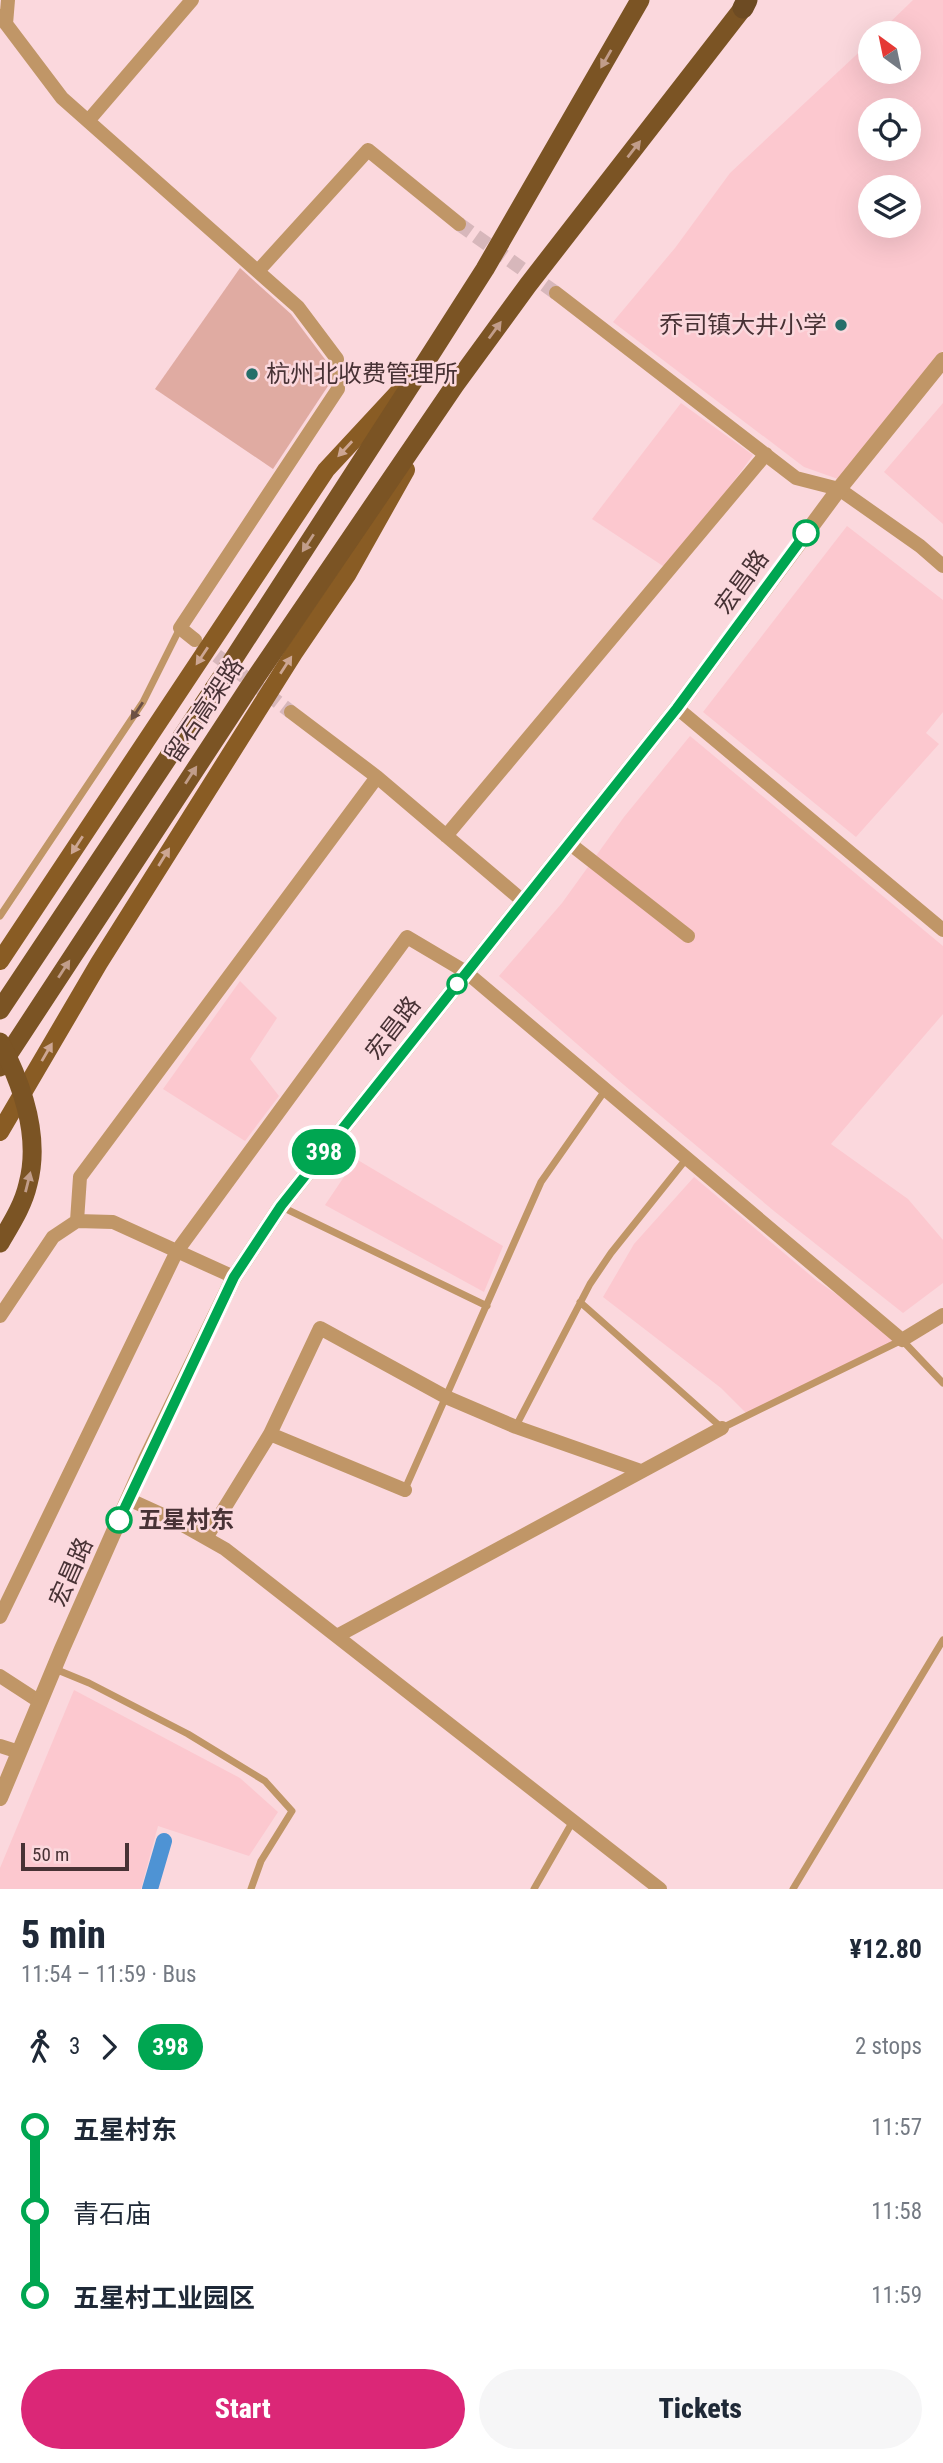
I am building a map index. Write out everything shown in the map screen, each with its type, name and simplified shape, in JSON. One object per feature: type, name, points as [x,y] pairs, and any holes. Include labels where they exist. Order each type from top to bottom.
[{"type":"highway","name":"留石高架路","points":[[0,1010],[485,269],[640,0]]},
{"type":"highway","name":"留石高架路","points":[[0,1067],[250,685],[455,384],[745,4]]},
{"type":"highway","points":[[0,1042],[14,1069],[26,1106],[33,1160],[28,1185],[18,1211],[0,1243]]},
{"type":"main road","points":[[0,961],[326,470],[425,363]]},
{"type":"main road","points":[[0,1132],[168,850],[347,575],[455,384]]},
{"type":"street","points":[[8,0],[3,20],[62,98],[298,307],[337,359],[338,389],[180,628],[195,640]]},
{"type":"street","points":[[88,121],[192,0]]},
{"type":"street","points":[[258,271],[368,150],[458,224]]},
{"type":"street","points":[[556,293],[796,478],[839,489],[920,546],[943,566]]},
{"type":"street","name":"宏昌路","points":[[0,1798],[128,1499],[234,1277],[281,1206],[677,708],[839,489],[943,360]]},
{"type":"street","points":[[446,836],[766,454]]},
{"type":"street","points":[[677,708],[943,930]]},
{"type":"street","points":[[291,712],[377,777],[523,901]]},
{"type":"street","points":[[78,1221],[80,1177],[377,777]]},
{"type":"street","points":[[569,843],[688,936]]},
{"type":"street","points":[[0,1617],[177,1251],[407,937],[466,972],[902,1340],[943,1315]]},
{"type":"street","points":[[0,1316],[53,1237],[78,1221],[113,1222],[234,1277]]},
{"type":"street","points":[[206,1538],[270,1434],[320,1328],[446,1397],[516,1427],[641,1471]]},
{"type":"street","points":[[337,1636],[722,1427]]},
{"type":"street","points":[[270,1434],[405,1490]]},
{"type":"street","points":[[128,1499],[225,1549],[660,1889]]},
{"type":"street","points":[[0,1676],[40,1702]]},
{"type":"street","points":[[0,1745],[19,1752]]},
{"type":"lane","points":[[0,916],[143,702],[180,628]]},
{"type":"lane","points":[[405,1490],[541,1182],[606,1089]]},
{"type":"lane","points":[[516,1427],[580,1303],[611,1253],[687,1158]]},
{"type":"lane","points":[[281,1206],[487,1306]]},
{"type":"lane","points":[[580,1303],[722,1427],[902,1340],[943,1383]]},
{"type":"lane","points":[[793,1889],[943,1640]]},
{"type":"lane","points":[[54,1669],[89,1683],[188,1734],[265,1781],[292,1811],[261,1861],[251,1889]]},
{"type":"lane","points":[[534,1889],[573,1821]]},
{"type":"shaded area","points":[[913,0],[943,0],[943,350],[838,479],[804,467],[613,322],[675,248],[730,173],[858,53],[858,84],[921,84],[921,21],[891,21]]},
{"type":"shaded area","points":[[681,403],[753,455],[669,570],[592,519]]},
{"type":"shaded area","points":[[943,403],[943,524],[884,472]]},
{"type":"shaded area","points":[[847,526],[943,600],[943,712],[926,733],[939,744],[856,837],[703,712]]},
{"type":"shaded area","points":[[690,736],[943,946],[943,1014],[831,1144],[908,1199],[943,1240],[943,1283],[903,1313],[774,1211],[499,976],[562,903],[624,817]]},
{"type":"shaded area","points":[[240,981],[277,1018],[250,1059],[279,1096],[245,1141],[163,1089]]},
{"type":"shaded area","points":[[356,1159],[503,1246],[484,1292],[325,1205]]},
{"type":"shaded area","points":[[694,1177],[816,1280],[902,1340],[748,1415],[721,1388],[603,1297],[634,1244]]},
{"type":"shaded area","points":[[74,1690],[240,1778],[278,1812],[249,1856],[158,1826],[141,1889],[0,1889],[0,1868]]},
{"type":"building","name":"杭州北收费管理所","points":[[240,268],[291,314],[327,362],[328,386],[273,469],[155,389]]},
{"type":"waterway","points":[[150,1889],[164,1841]]},
{"type":"tunnel","points":[[459,224],[556,293]]},
{"type":"tunnel","points":[[200,643],[291,712]]},
{"type":"bus line","name":"398","points":[[119,1520],[234,1277],[281,1206],[677,708],[806,533]]},
{"type":"place","name":"乔司镇大井小学","points":[[841,325]]},
{"type":"place","name":"杭州北收费管理所","points":[[252,374]]},
{"type":"place","name":"五星村东","points":[[119,1520]]}]
